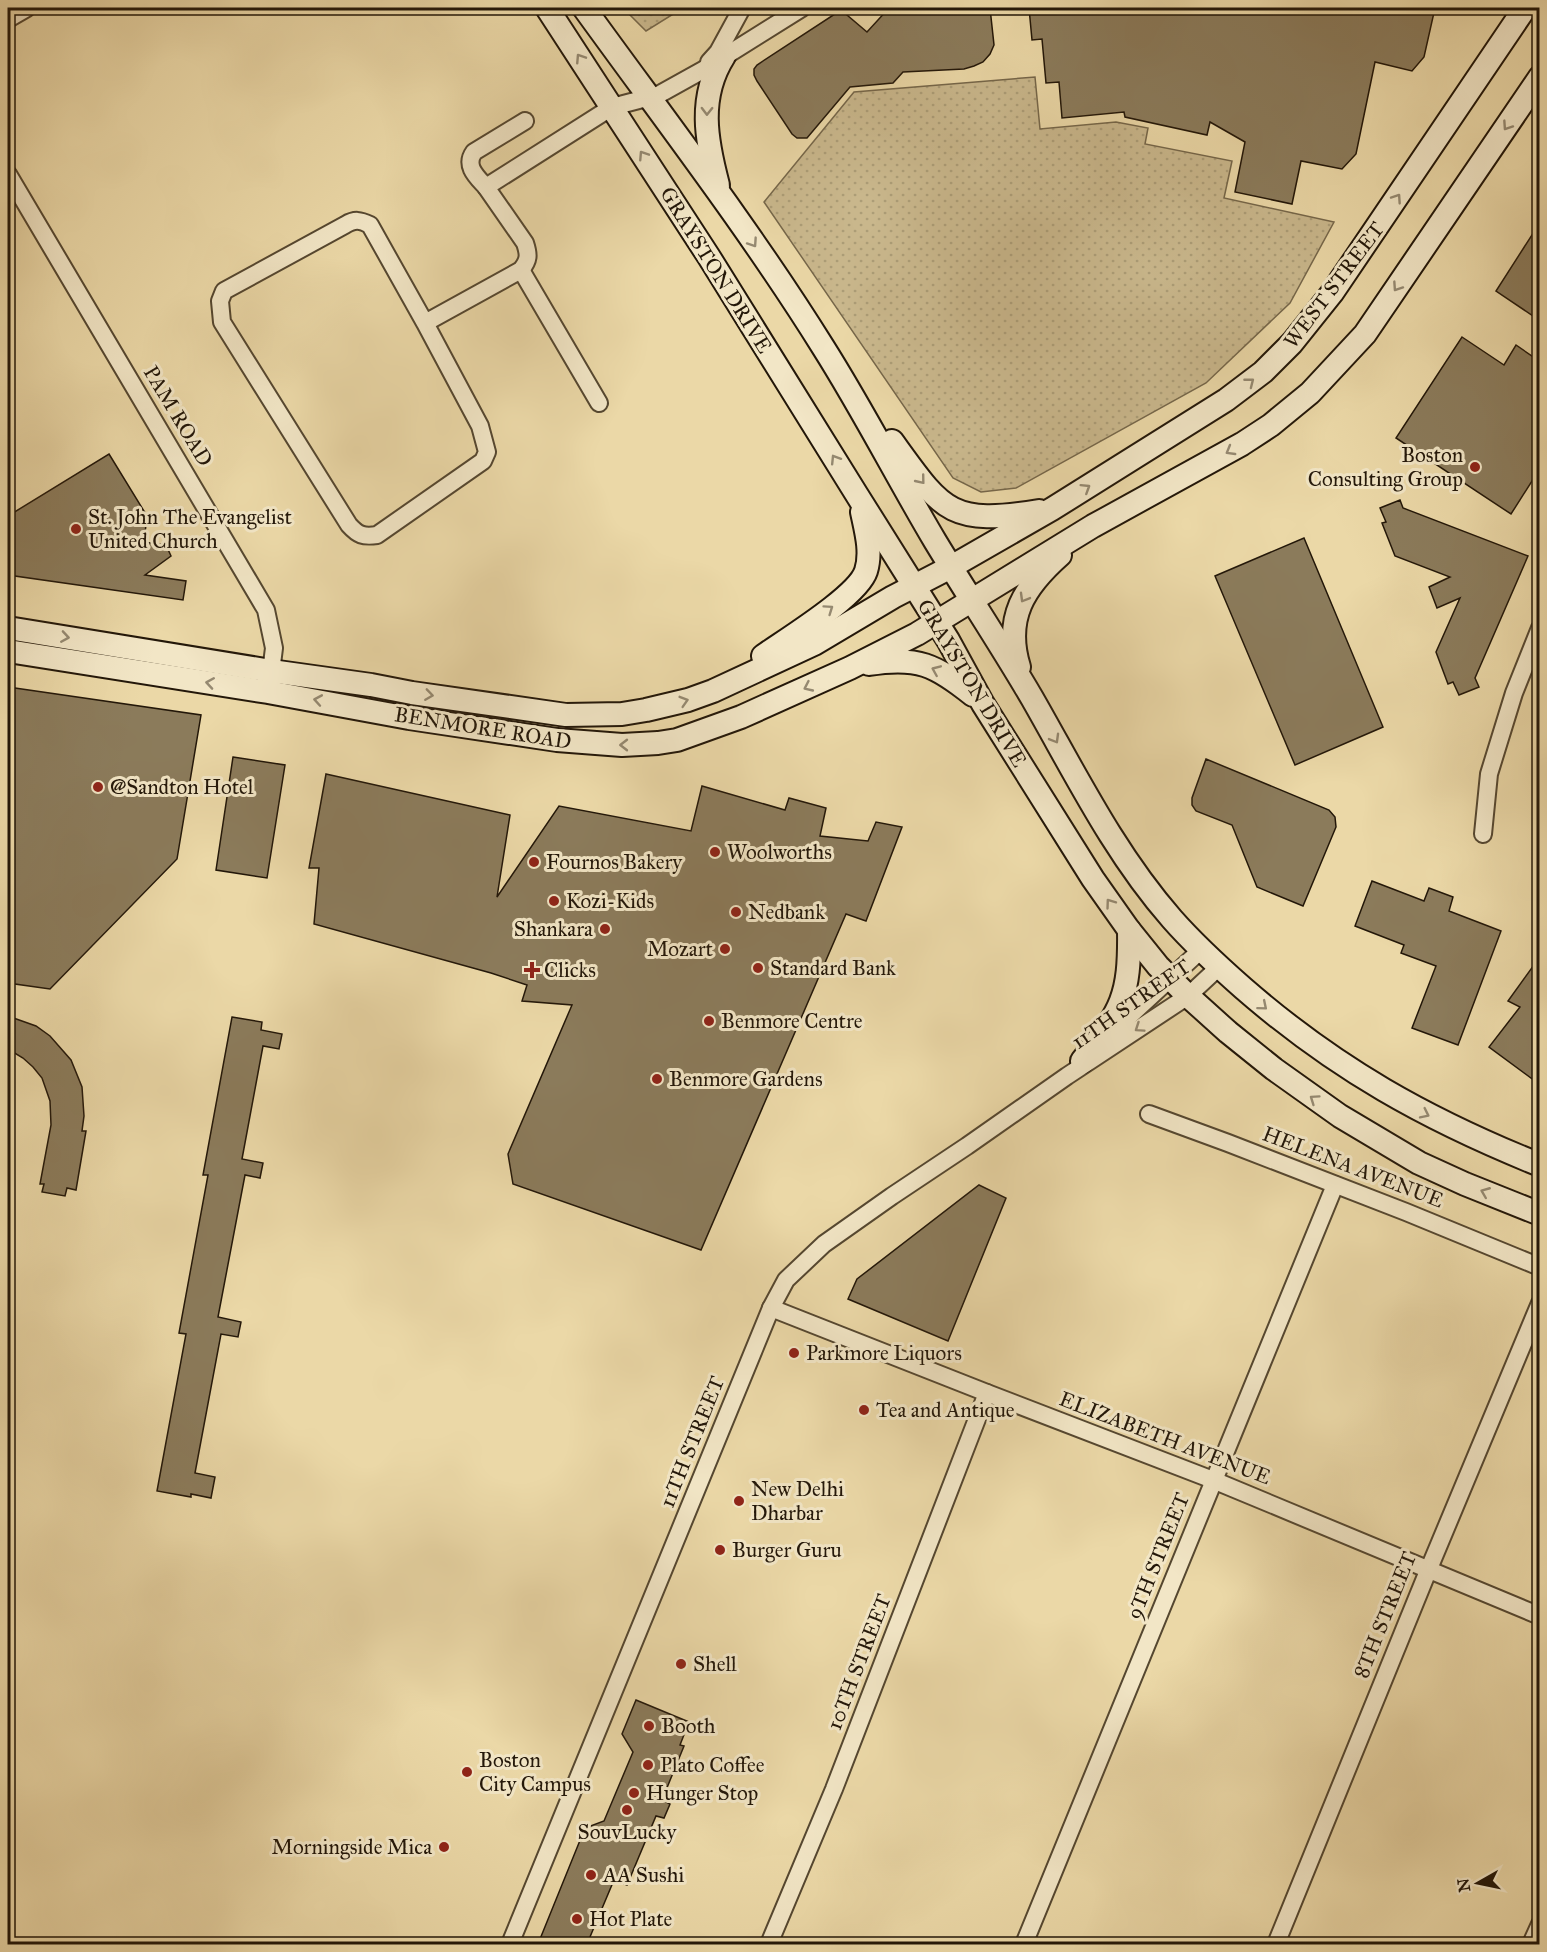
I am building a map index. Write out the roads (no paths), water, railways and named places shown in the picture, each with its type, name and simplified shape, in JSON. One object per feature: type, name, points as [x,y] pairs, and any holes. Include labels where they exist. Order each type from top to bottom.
[{"type":"main road","name":"GRAYSTON DRIVE","points":[[547,8],[709,257],[936,621],[983,704],[1093,879],[1129,930],[1169,978],[1188,996],[1274,1069],[1314,1099],[1395,1151],[1440,1173],[1539,1214]]},
{"type":"main road","name":"GRAYSTON DRIVE","points":[[584,8],[721,195],[824,348],[1121,852],[1158,903],[1219,967],[1283,1022],[1358,1076],[1417,1110],[1489,1144],[1539,1164]]},
{"type":"main road","points":[[1505,37],[1519,8]]},
{"type":"main road","name":"WEST STREET","points":[[914,587],[1052,509],[1226,400],[1263,372],[1292,343],[1345,275],[1525,8]]},
{"type":"main road","points":[[721,195],[710,146],[707,115],[710,83],[724,56]]},
{"type":"main road","points":[[972,600],[1093,526],[1242,444],[1289,411],[1350,352],[1379,315],[1539,77]]},
{"type":"main road","points":[[824,348],[918,477],[942,503],[954,511],[983,518],[1052,509]]},
{"type":"main road","points":[[713,691],[845,599],[860,584],[866,571],[868,544],[857,495]]},
{"type":"main road","points":[[1026,688],[1014,639],[1014,623],[1020,603],[1047,567],[1093,526]]},
{"type":"main road","name":"BENMORE ROAD","points":[[8,651],[270,681],[371,685],[566,715],[622,714],[688,700],[713,691],[814,644],[914,587]]},
{"type":"main road","name":"BENMORE ROAD","points":[[8,628],[270,681],[410,717],[557,740],[639,745],[677,740],[741,717],[850,668],[917,634],[972,600]]},
{"type":"main road","points":[[850,668],[893,660],[920,663],[948,675],[983,704]]},
{"type":"main road","points":[[1074,1068],[1109,1025],[1123,999],[1129,968],[1129,930]]},
{"type":"street","points":[[8,19],[27,8]]},
{"type":"street","points":[[703,70],[717,52],[742,8]]},
{"type":"street","points":[[486,187],[612,107],[649,98],[703,70],[802,8]]},
{"type":"street","points":[[425,323],[520,270],[528,262],[525,243],[473,172],[470,161],[474,152],[525,121]]},
{"type":"street","name":"PAM ROAD","points":[[8,174],[266,610],[274,648],[270,681]]},
{"type":"street","points":[[354,220],[370,225],[425,323],[480,426],[487,452],[483,461],[473,468],[376,535],[365,537],[356,534],[349,525],[222,322],[220,301],[224,291],[354,220]]},
{"type":"street","points":[[520,270],[600,403]]},
{"type":"street","points":[[1483,834],[1489,774],[1514,693],[1539,628]]},
{"type":"street","name":"11TH STREET","points":[[1074,1068],[1201,950]]},
{"type":"street","name":"11TH STREET","points":[[510,1944],[771,1308],[786,1280],[824,1244],[967,1146],[1074,1068],[1188,996],[1219,967]]},
{"type":"street","name":"HELENA AVENUE","points":[[1149,1114],[1473,1239],[1539,1267]]},
{"type":"street","name":"9TH STREET","points":[[1024,1944],[1335,1185]]},
{"type":"street","name":"8TH STREET","points":[[1276,1944],[1539,1303]]},
{"type":"street","name":"ELIZABETH AVENUE","points":[[771,1308],[1213,1480],[1539,1616]]},
{"type":"street","name":"10TH STREET","points":[[770,1944],[834,1789],[987,1393]]},
{"type":"street","points":[[1531,1944],[1539,1923]]},
{"type":"place","name":"Boston Consulting Group","points":[[1475,467]]},
{"type":"place","name":"St. John The Evangelist United Church","points":[[76,529]]},
{"type":"place","name":"@Sandton Hotel","points":[[98,787]]},
{"type":"place","name":"Woolworths","points":[[715,852]]},
{"type":"place","name":"Fournos Bakery","points":[[534,862]]},
{"type":"place","name":"Kozi-Kids","points":[[554,901]]},
{"type":"place","name":"Nedbank","points":[[736,912]]},
{"type":"place","name":"Shankara","points":[[605,929]]},
{"type":"place","name":"Mozart","points":[[725,949]]},
{"type":"place","name":"Standard Bank","points":[[758,968]]},
{"type":"place","name":"Clicks","points":[[532,970]]},
{"type":"place","name":"Benmore Centre","points":[[709,1021]]},
{"type":"place","name":"Benmore Gardens","points":[[657,1079]]},
{"type":"place","name":"Parkmore Liquors","points":[[794,1353]]},
{"type":"place","name":"Tea and Antique","points":[[864,1410]]},
{"type":"place","name":"New Delhi Dharbar","points":[[739,1501]]},
{"type":"place","name":"Burger Guru","points":[[720,1550]]},
{"type":"place","name":"Shell","points":[[681,1664]]},
{"type":"place","name":"Booth","points":[[649,1726]]},
{"type":"place","name":"Plato Coffee","points":[[648,1765]]},
{"type":"place","name":"Boston City Campus","points":[[467,1772]]},
{"type":"place","name":"Hunger Stop","points":[[634,1793]]},
{"type":"place","name":"SouvLucky","points":[[627,1810]]},
{"type":"place","name":"Morningside Mica","points":[[444,1847]]},
{"type":"place","name":"AA Sushi","points":[[591,1875]]},
{"type":"place","name":"Hot Plate","points":[[577,1919]]}]
